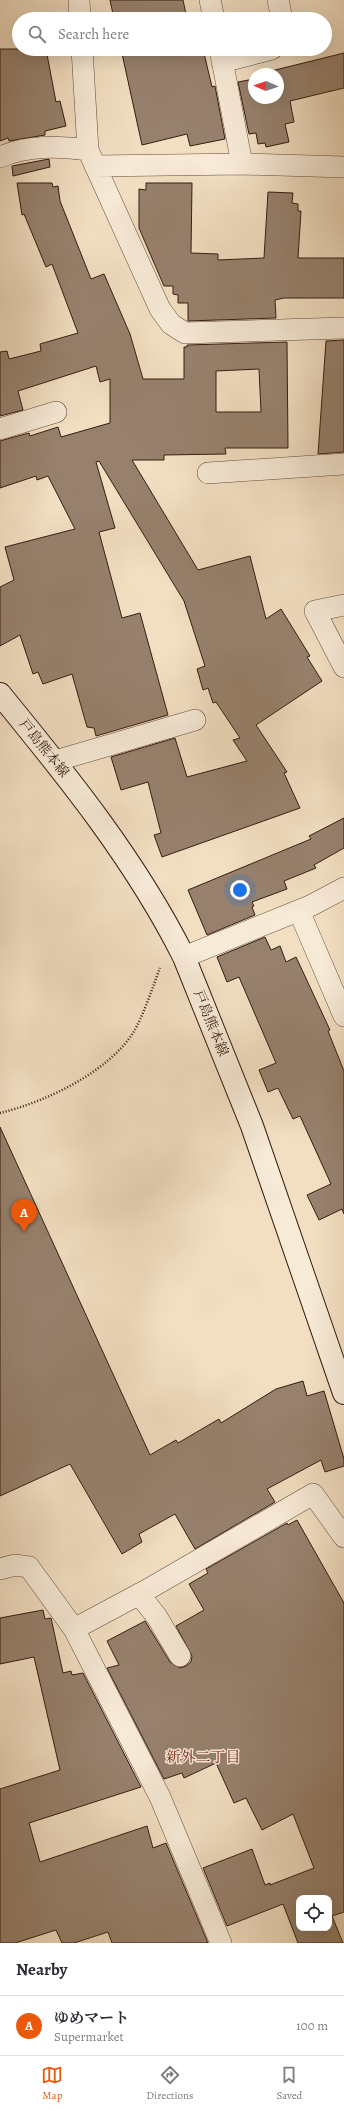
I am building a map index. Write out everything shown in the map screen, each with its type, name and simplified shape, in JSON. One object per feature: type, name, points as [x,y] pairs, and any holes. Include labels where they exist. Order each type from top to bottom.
[{"type":"main road","name":"戸島熊本線","points":[[0,694],[78,790],[123,855],[174,936],[184,957],[252,1126],[342,1380]]},
{"type":"street","points":[[79,0],[80,12]]},
{"type":"street","points":[[210,0],[213,12]]},
{"type":"street","points":[[278,0],[281,12]]},
{"type":"street","points":[[83,56],[91,158],[160,309],[171,324],[184,333],[344,328]]},
{"type":"street","points":[[221,56],[242,164]]},
{"type":"street","points":[[0,157],[17,150],[59,146],[91,158],[242,164],[344,166]]},
{"type":"street","points":[[0,429],[56,412]]},
{"type":"street","points":[[208,473],[344,464]]},
{"type":"street","points":[[344,605],[315,611],[344,667]]},
{"type":"street","points":[[55,761],[195,720]]},
{"type":"street","points":[[184,957],[299,911],[344,888]]},
{"type":"street","points":[[299,911],[344,1016]]},
{"type":"street","points":[[74,1629],[139,1594],[313,1494],[344,1537]]},
{"type":"street","points":[[0,1569],[15,1565],[29,1567],[74,1629],[160,1797],[221,1943]]},
{"type":"street","points":[[139,1594],[157,1617],[180,1656]]},
{"type":"path","points":[[0,1113],[17,1109],[61,1091],[103,1066],[133,1033],[174,936]]},
{"type":"building","points":[[110,0],[183,0],[186,12],[113,12]]},
{"type":"building","points":[[0,49],[12,49],[12,56],[47,56],[56,102],[60,101],[66,126],[45,131],[45,135],[9,141],[8,138],[0,141]]},
{"type":"building","points":[[344,53],[344,88],[290,101],[294,122],[285,124],[289,142],[266,147],[265,143],[258,144],[256,133],[249,134],[238,82],[248,80],[248,104],[284,104],[283,68]]},
{"type":"building","points":[[123,56],[205,56],[212,87],[215,86],[225,139],[190,146],[187,134],[142,145]]},
{"type":"building","points":[[49,159],[50,167],[13,176],[12,166]]},
{"type":"building","points":[[17,183],[52,183],[53,187],[58,186],[60,201],[91,279],[104,274],[130,334],[143,379],[184,379],[184,347],[187,347],[187,345],[287,342],[288,448],[225,448],[226,454],[164,455],[164,460],[132,460],[198,570],[250,556],[266,619],[281,609],[310,656],[307,657],[322,681],[256,725],[287,772],[284,773],[300,808],[162,857],[154,835],[161,833],[148,782],[121,790],[111,757],[175,738],[187,777],[247,761],[233,740],[240,738],[216,702],[213,703],[208,688],[203,690],[197,669],[205,666],[184,601],[99,461],[96,462],[115,528],[99,532],[122,618],[140,613],[168,715],[96,736],[94,728],[87,727],[72,674],[43,684],[38,672],[33,674],[20,635],[0,646],[0,587],[14,580],[5,547],[75,529],[48,476],[37,480],[36,476],[0,488],[0,441],[29,433],[30,436],[58,427],[61,437],[110,423],[110,379],[100,382],[96,366],[18,391],[23,410],[0,416],[0,352],[7,351],[9,359],[41,351],[40,344],[78,333],[52,264],[46,267],[24,214],[22,215]],"holes":[[[259,369],[261,412],[216,412],[216,371]]]},
{"type":"building","points":[[146,183],[192,183],[191,253],[218,254],[218,260],[264,258],[268,192],[293,193],[292,203],[298,204],[298,211],[301,211],[298,258],[344,258],[344,298],[284,298],[275,300],[276,318],[188,321],[188,303],[178,303],[178,295],[173,294],[173,286],[164,286],[139,228],[139,189],[146,190]]},
{"type":"building","points":[[344,340],[344,452],[318,454],[326,341]]},
{"type":"building","points":[[344,818],[344,848],[314,865],[316,868],[284,881],[287,889],[252,902],[255,915],[207,935],[188,890],[311,839],[309,836]]},
{"type":"building","points":[[265,937],[271,950],[280,946],[286,962],[296,957],[330,1030],[328,1031],[344,1071],[344,1214],[342,1209],[319,1220],[307,1195],[331,1184],[300,1116],[293,1119],[278,1088],[268,1092],[259,1070],[276,1063],[239,977],[227,982],[217,957]]},
{"type":"building","points":[[0,1127],[150,1455],[176,1440],[178,1443],[219,1419],[221,1423],[276,1389],[303,1381],[307,1396],[324,1391],[344,1459],[344,1466],[325,1472],[321,1460],[267,1489],[275,1502],[195,1549],[175,1514],[139,1534],[142,1542],[122,1554],[70,1464],[0,1496]]},
{"type":"building","points":[[297,1520],[344,1603],[344,1912],[332,1916],[343,1943],[298,1943],[283,1904],[227,1926],[203,1868],[252,1849],[265,1885],[270,1883],[270,1885],[314,1868],[293,1814],[262,1830],[246,1798],[234,1803],[216,1763],[184,1778],[182,1773],[164,1779],[107,1668],[119,1665],[107,1641],[145,1621],[170,1662],[180,1668],[191,1662],[192,1656],[176,1626],[204,1610],[189,1584],[208,1573],[206,1569],[287,1523],[288,1525]]},
{"type":"building","points":[[43,1610],[45,1619],[51,1618],[63,1673],[71,1671],[72,1675],[83,1673],[141,1787],[29,1823],[40,1862],[147,1826],[153,1848],[166,1843],[208,1943],[112,1943],[108,1932],[74,1943],[62,1943],[56,1930],[15,1943],[0,1943],[0,1789],[60,1770],[34,1657],[0,1664],[0,1618]]},
{"type":"place","name":"ゆめマート","points":[[24,1232]]},
{"type":"district","name":"新外二丁目","points":[[203,1757]]}]
